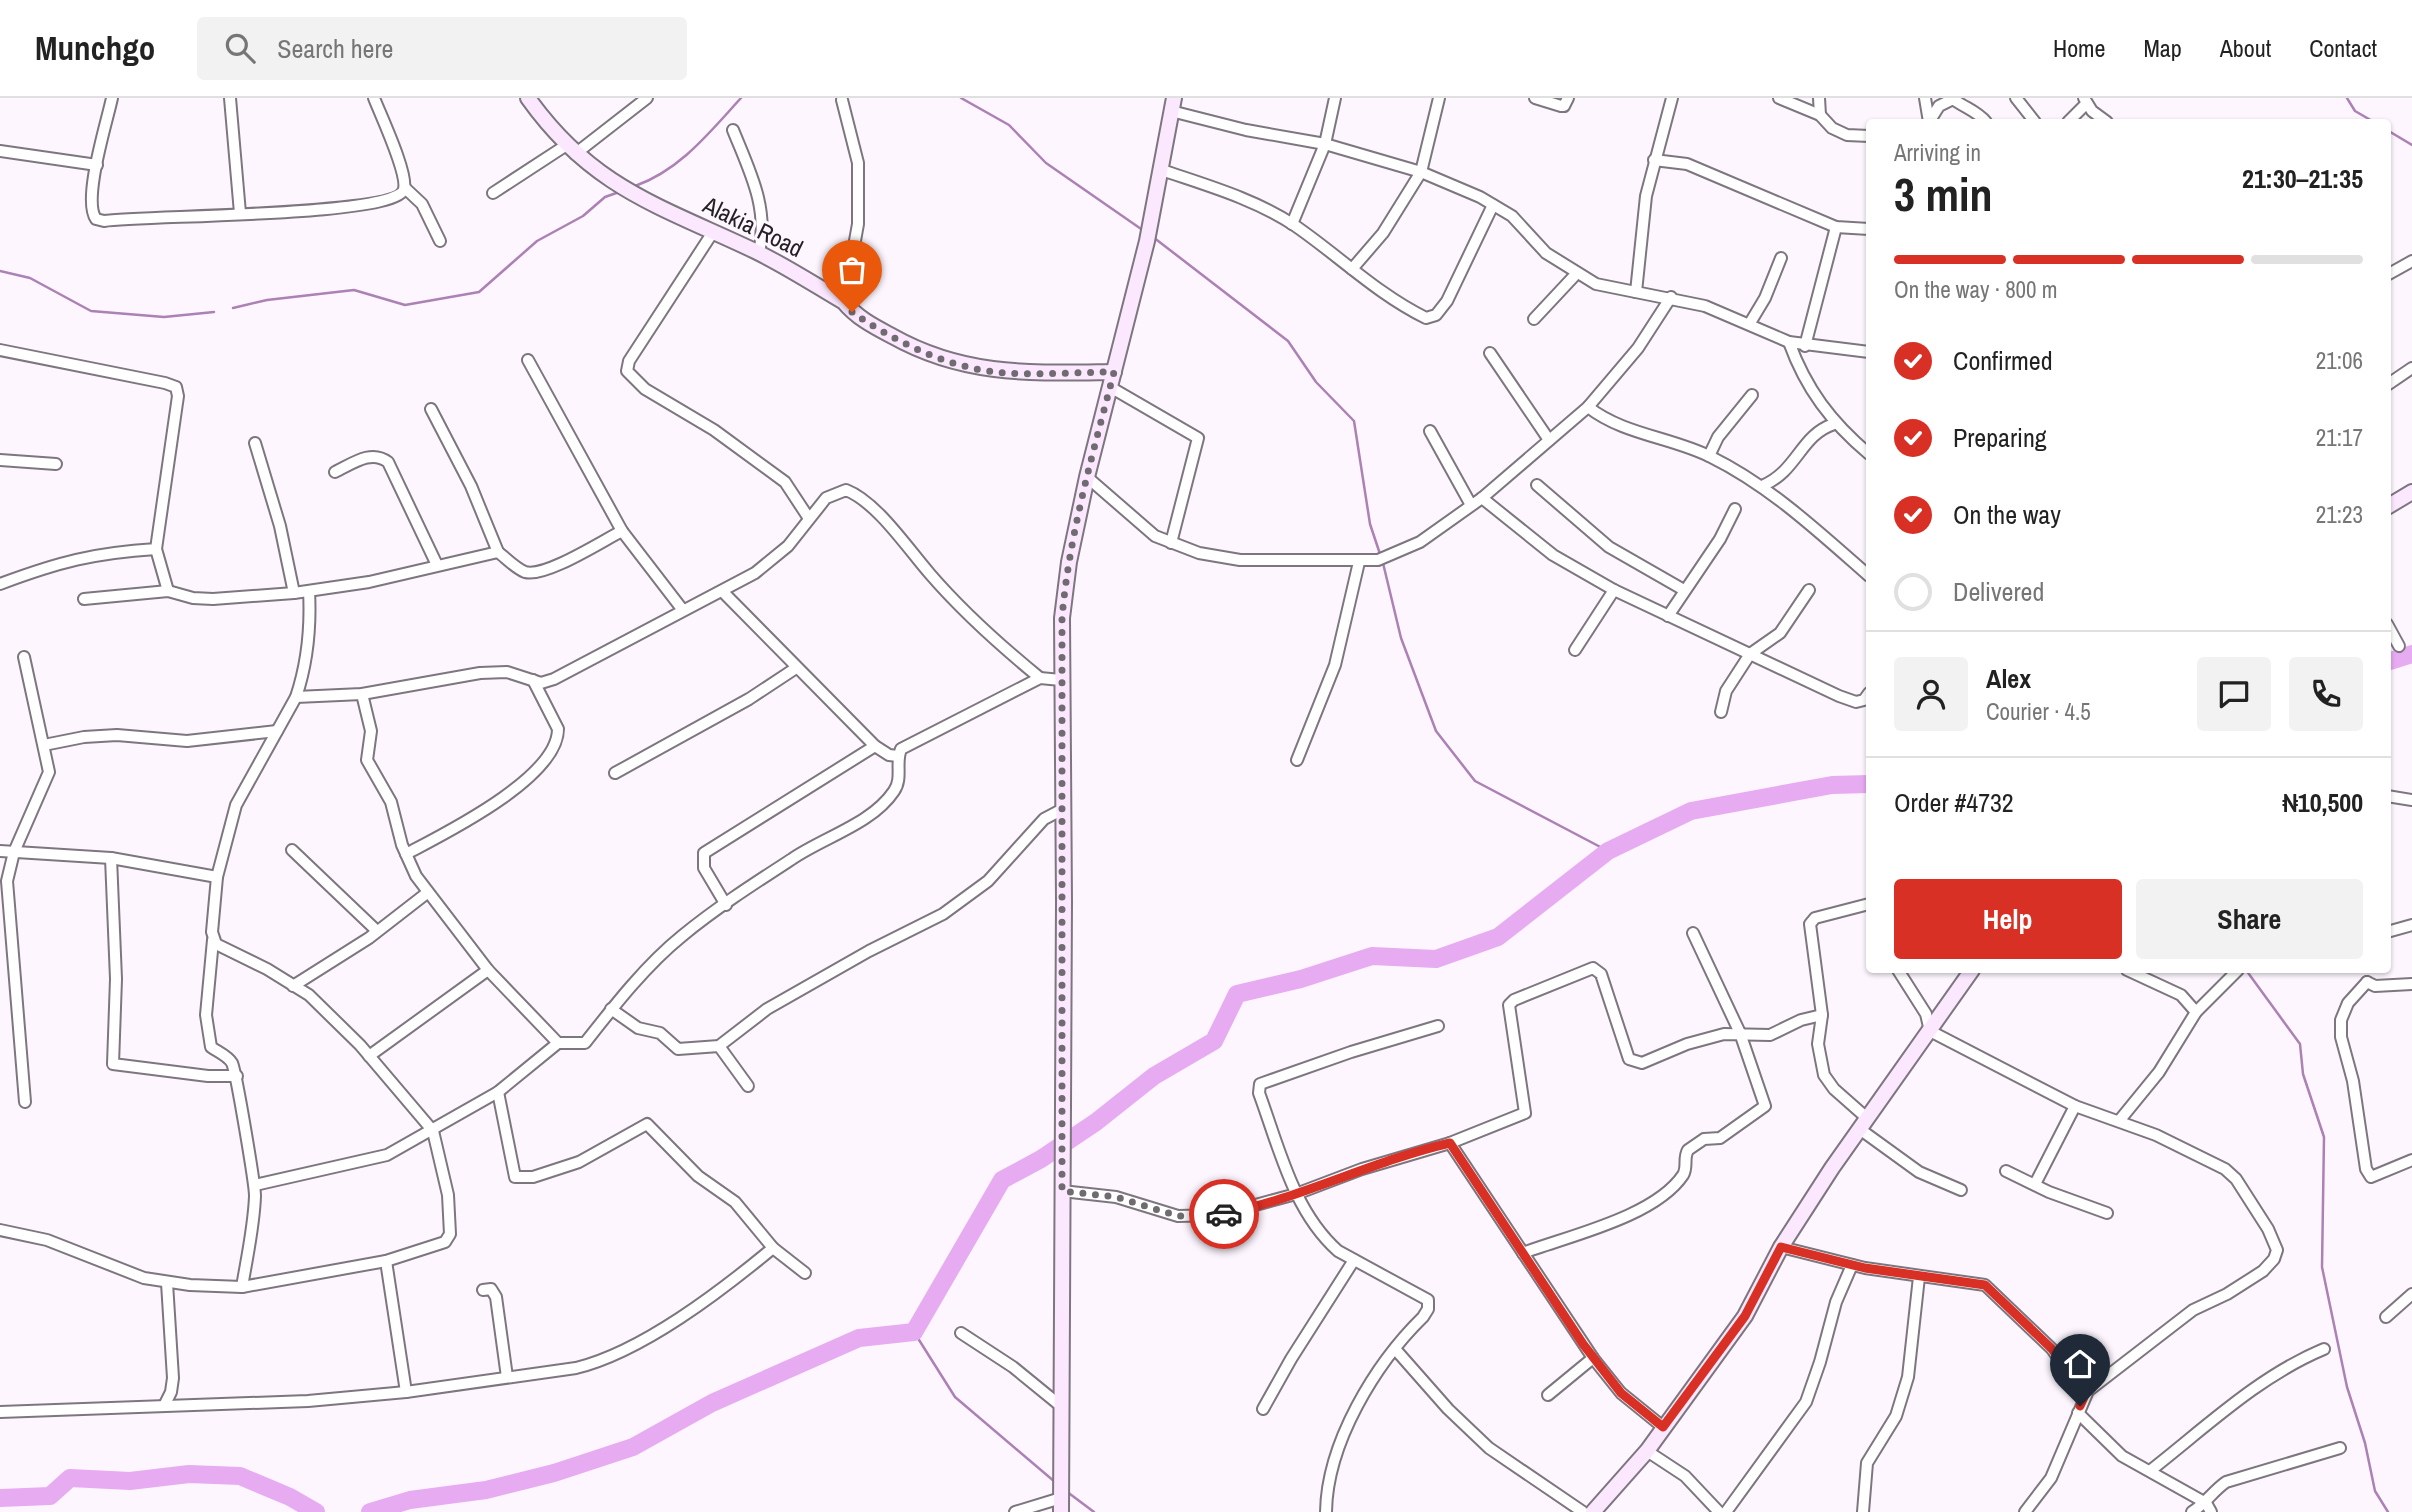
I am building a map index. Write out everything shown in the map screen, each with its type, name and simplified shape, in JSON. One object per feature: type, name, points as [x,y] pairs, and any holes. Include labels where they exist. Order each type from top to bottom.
[{"type":"main road","name":"Alakia Road","points":[[528,98],[570,150],[633,196],[759,253],[844,302],[863,320],[903,342],[973,367],[1026,373],[1114,372]]},
{"type":"main road","points":[[1061,1496],[1063,809],[1060,680],[1064,595],[1087,477],[1148,235],[1173,104]]},
{"type":"main road","points":[[2391,505],[2412,492]]},
{"type":"main road","points":[[1593,1512],[1647,1451],[1745,1316],[1781,1247],[1970,973]]},
{"type":"street","points":[[113,98],[97,165],[92,206],[96,219],[362,206],[401,197],[405,188]]},
{"type":"street","points":[[230,98],[240,213]]},
{"type":"street","points":[[374,98],[405,188],[422,204],[440,241]]},
{"type":"street","points":[[494,193],[570,150],[648,98]]},
{"type":"street","points":[[1292,224],[1325,144],[1335,98]]},
{"type":"street","points":[[1352,269],[1383,233],[1420,172],[1439,98]]},
{"type":"street","points":[[1535,98],[1561,106],[1568,98]]},
{"type":"street","points":[[1636,292],[1646,196],[1672,98]]},
{"type":"street","points":[[1779,98],[1819,115],[1832,128],[1847,135],[1866,136]]},
{"type":"street","points":[[1819,98],[1819,115]]},
{"type":"street","points":[[1925,98],[1928,119]]},
{"type":"street","points":[[2016,98],[2033,119]]},
{"type":"street","points":[[1931,119],[1939,106],[1953,99],[1963,107],[1978,112],[1984,119]]},
{"type":"street","points":[[842,100],[858,163],[858,224],[844,302]]},
{"type":"street","points":[[2070,119],[2085,101],[2104,119]]},
{"type":"street","points":[[1173,104],[1246,131],[1325,144],[1420,172],[1512,216],[1546,253],[1577,273],[1609,288],[1671,297],[1706,306],[1789,342],[1805,346],[1866,352]]},
{"type":"street","points":[[733,130],[758,192],[763,213],[759,253]]},
{"type":"street","points":[[0,151],[97,165]]},
{"type":"street","points":[[1654,160],[1687,164],[1836,228],[1866,229]]},
{"type":"street","points":[[1159,169],[1227,192],[1292,224],[1352,269],[1426,318],[1436,316],[1447,302],[1493,205]]},
{"type":"street","points":[[1805,346],[1836,228]]},
{"type":"street","points":[[713,232],[629,361],[627,371],[645,389],[714,430],[785,482],[808,517]]},
{"type":"street","points":[[1750,323],[1765,298],[1781,258]]},
{"type":"street","points":[[2391,273],[2412,261]]},
{"type":"street","points":[[1534,318],[1577,273]]},
{"type":"street","points":[[1087,477],[1145,528],[1171,543],[1199,553],[1240,560],[1369,561],[1420,542],[1482,498],[1588,407],[1638,348],[1671,297]]},
{"type":"street","points":[[1789,342],[1802,377],[1834,424],[1866,451]]},
{"type":"street","points":[[0,349],[92,366],[176,387],[178,396],[156,549],[168,591]]},
{"type":"street","points":[[1490,353],[1549,440]]},
{"type":"street","points":[[528,360],[622,531],[682,609]]},
{"type":"street","points":[[2391,382],[2412,368]]},
{"type":"street","points":[[1110,387],[1198,438],[1171,543]]},
{"type":"street","points":[[1709,456],[1718,437],[1752,395]]},
{"type":"street","points":[[1588,407],[1620,425],[1709,456],[1762,486],[1866,573]]},
{"type":"street","points":[[431,408],[471,486],[498,552],[523,571],[532,573],[559,563],[622,531]]},
{"type":"street","points":[[1762,486],[1780,478],[1814,434],[1834,424]]},
{"type":"street","points":[[1430,431],[1471,505]]},
{"type":"street","points":[[255,443],[280,526],[294,593]]},
{"type":"street","points":[[335,472],[372,456],[380,456],[388,462],[437,565]]},
{"type":"street","points":[[0,460],[55,464]]},
{"type":"street","points":[[1537,485],[1609,547],[1684,590]]},
{"type":"street","points":[[296,697],[362,694],[480,673],[507,671],[541,683],[554,679],[584,665],[682,609],[723,592],[755,573],[788,546],[808,517],[826,498],[839,491],[854,493],[898,536],[931,576],[1009,653],[1040,678]]},
{"type":"street","points":[[1482,498],[1553,555],[1614,590],[1856,702],[1866,697]]},
{"type":"street","points":[[1668,616],[1720,539],[1735,509]]},
{"type":"street","points":[[0,584],[59,562],[100,553],[156,549]]},
{"type":"street","points":[[84,599],[168,591],[193,598],[213,599],[294,593],[369,582],[498,552]]},
{"type":"street","points":[[1297,760],[1335,666],[1369,561]]},
{"type":"street","points":[[1575,650],[1614,590]]},
{"type":"street","points":[[1721,712],[1726,691],[1750,654],[1780,633],[1809,590]]},
{"type":"street","points":[[242,1287],[255,1185],[240,1110],[237,1076],[231,1062],[211,1047],[206,1015],[217,877],[236,805],[296,697],[308,654],[309,591]]},
{"type":"street","points":[[723,592],[875,746],[889,755],[898,756]]},
{"type":"street","points":[[2391,631],[2399,646]]},
{"type":"street","points":[[24,657],[44,745],[47,778],[14,852],[7,881],[25,1102]]},
{"type":"street","points":[[615,773],[748,699],[796,668]]},
{"type":"street","points":[[255,1185],[387,1155],[498,1092],[558,1044],[585,1043],[611,1009],[681,937],[794,858],[865,818],[897,786],[898,756],[901,749],[1040,678],[1060,680]]},
{"type":"street","points":[[406,854],[471,820],[540,766],[554,744],[558,729],[533,680]]},
{"type":"street","points":[[362,694],[370,731],[367,760],[391,802],[406,854],[428,893],[488,970],[558,1044]]},
{"type":"street","points":[[44,745],[84,737],[117,735],[161,736],[187,741],[277,731]]},
{"type":"street","points":[[726,905],[704,868],[704,853],[875,746]]},
{"type":"street","points":[[2391,797],[2412,800]]},
{"type":"street","points":[[611,1009],[638,1028],[660,1033],[678,1049],[719,1046],[767,1009],[972,896],[1044,818],[1063,809]]},
{"type":"street","points":[[292,850],[377,931]]},
{"type":"street","points":[[0,851],[111,858],[217,877]]},
{"type":"street","points":[[111,858],[116,979],[113,1065],[208,1076],[237,1076]]},
{"type":"street","points":[[293,985],[377,931],[428,893]]},
{"type":"street","points":[[1866,905],[1811,920],[1822,1014],[1818,1044],[1824,1075],[1864,1124],[1919,1172],[1961,1190]]},
{"type":"street","points":[[2391,931],[2412,925]]},
{"type":"street","points":[[1523,1253],[1624,1217],[1655,1200],[1681,1178],[1686,1170],[1685,1154],[1688,1150],[1704,1139],[1720,1139],[1765,1106],[1740,1033],[1693,933]]},
{"type":"street","points":[[0,1230],[47,1240],[144,1278],[167,1283],[242,1287],[386,1261],[445,1242],[450,1234],[448,1195],[433,1131],[324,1008],[293,985],[213,940]]},
{"type":"street","points":[[1062,1191],[1116,1197],[1178,1216],[1195,1217],[1243,1210],[1296,1194],[1362,1168],[1450,1143],[1525,1113],[1509,1005],[1514,1000],[1593,968],[1601,974],[1629,1059],[1634,1063],[1642,1063],[1687,1044],[1740,1033],[1770,1035],[1801,1020],[1822,1014]]},
{"type":"street","points":[[369,1056],[488,970]]},
{"type":"street","points":[[1900,973],[1926,1014],[1930,1031],[2075,1106],[2119,1121],[2225,1168],[2236,1179],[2268,1229],[2277,1251],[2274,1259],[2263,1271],[2227,1294],[2193,1310],[2135,1352],[2085,1395],[2051,1478],[2025,1512]]},
{"type":"street","points":[[2133,973],[2181,995],[2196,1012]]},
{"type":"street","points":[[2119,1121],[2159,1072],[2196,1012],[2235,973]]},
{"type":"street","points":[[2366,973],[2367,982]]},
{"type":"street","points":[[2367,982],[2375,986],[2412,984]]},
{"type":"street","points":[[2367,982],[2352,995],[2341,1020],[2341,1037],[2353,1081],[2366,1170],[2371,1178],[2412,1160]]},
{"type":"street","points":[[1326,1512],[1336,1459],[1363,1392],[1423,1317],[1428,1309],[1428,1300],[1354,1260],[1326,1240],[1296,1194],[1259,1093],[1260,1084],[1303,1067],[1438,1026]]},
{"type":"street","points":[[719,1046],[748,1086]]},
{"type":"street","points":[[498,1092],[515,1177],[533,1177],[579,1162],[647,1124],[698,1176],[735,1202],[773,1248],[805,1273]]},
{"type":"street","points":[[2035,1184],[2075,1106]]},
{"type":"street","points":[[1450,1143],[1593,1358],[1621,1393],[1663,1427]]},
{"type":"street","points":[[2006,1171],[2107,1213]]},
{"type":"street","points":[[1781,1247],[1852,1265],[1985,1285],[2052,1349],[2085,1395]]},
{"type":"street","points":[[0,1412],[165,1404],[308,1401],[407,1392],[594,1363],[640,1341],[687,1313],[773,1248]]},
{"type":"street","points":[[1263,1409],[1354,1260]]},
{"type":"street","points":[[386,1261],[407,1392]]},
{"type":"street","points":[[1726,1512],[1806,1402],[1821,1362],[1836,1302],[1852,1265]]},
{"type":"street","points":[[1863,1512],[1867,1463],[1896,1416],[1908,1377],[1919,1277]]},
{"type":"street","points":[[165,1404],[171,1392],[173,1378],[167,1283]]},
{"type":"street","points":[[483,1290],[491,1289],[496,1297],[507,1377]]},
{"type":"street","points":[[2386,1317],[2412,1294]]},
{"type":"street","points":[[961,1333],[1013,1367],[1062,1406]]},
{"type":"street","points":[[2151,1471],[2261,1382],[2292,1362],[2324,1349]]},
{"type":"street","points":[[1396,1350],[1448,1409],[1489,1448],[1583,1512]]},
{"type":"street","points":[[1548,1395],[1593,1358]]},
{"type":"street","points":[[2078,1413],[2122,1456],[2209,1508]]},
{"type":"street","points":[[2209,1508],[2214,1490],[2226,1482],[2340,1448]]},
{"type":"street","points":[[1647,1451],[1685,1476],[1719,1512]]},
{"type":"street","points":[[1015,1512],[1061,1496]]},
{"type":"street","points":[[2192,1512],[2209,1508]]},
{"type":"waterway","points":[[635,186],[680,160],[741,98]]},
{"type":"waterway","points":[[961,98],[1009,125],[1046,163],[1144,231]]},
{"type":"waterway","points":[[2347,98],[2355,111],[2369,119]]},
{"type":"waterway","points":[[2391,132],[2412,145]]},
{"type":"waterway","points":[[233,308],[267,300],[354,290],[405,305],[479,292],[537,241],[583,216],[605,197],[622,191]]},
{"type":"waterway","points":[[1153,237],[1288,341],[1316,382],[1354,421],[1370,524],[1381,557]]},
{"type":"waterway","points":[[0,271],[30,278],[91,311],[164,317],[214,312]]},
{"type":"waterway","points":[[1383,563],[1401,638],[1436,731],[1475,781],[1608,851]]},
{"type":"waterway","points":[[2391,661],[2412,654]]},
{"type":"waterway","points":[[370,1512],[410,1500],[486,1490],[554,1473],[633,1447],[712,1403],[859,1338],[914,1332],[1002,1180],[1041,1159],[1096,1122],[1154,1076],[1214,1041],[1237,994],[1301,979],[1372,956],[1436,959],[1498,937],[1608,851],[1691,811],[1832,785],[1866,784]]},
{"type":"waterway","points":[[2248,973],[2300,1044],[2303,1074],[2324,1137],[2322,1267],[2347,1387],[2365,1443],[2375,1491],[2388,1512]]},
{"type":"waterway","points":[[914,1332],[955,1397],[1055,1482]]},
{"type":"waterway","points":[[0,1498],[50,1496],[70,1478],[130,1481],[189,1474],[240,1476],[290,1497],[316,1512]]},
{"type":"waterway","points":[[1066,1491],[1094,1512]]},
{"type":"way so far","points":[[852,312],[916,349],[973,367],[996,372],[1114,372],[1069,562],[1062,618],[1062,1191],[1116,1197],[1178,1216],[1224,1214]]},
{"type":"route","points":[[1224,1214],[1283,1199],[1362,1168],[1450,1143],[1505,1222],[1583,1344],[1621,1393],[1663,1427],[1745,1316],[1781,1247],[1865,1268],[1985,1285],[2052,1349],[2085,1395],[2080,1406]]}]
